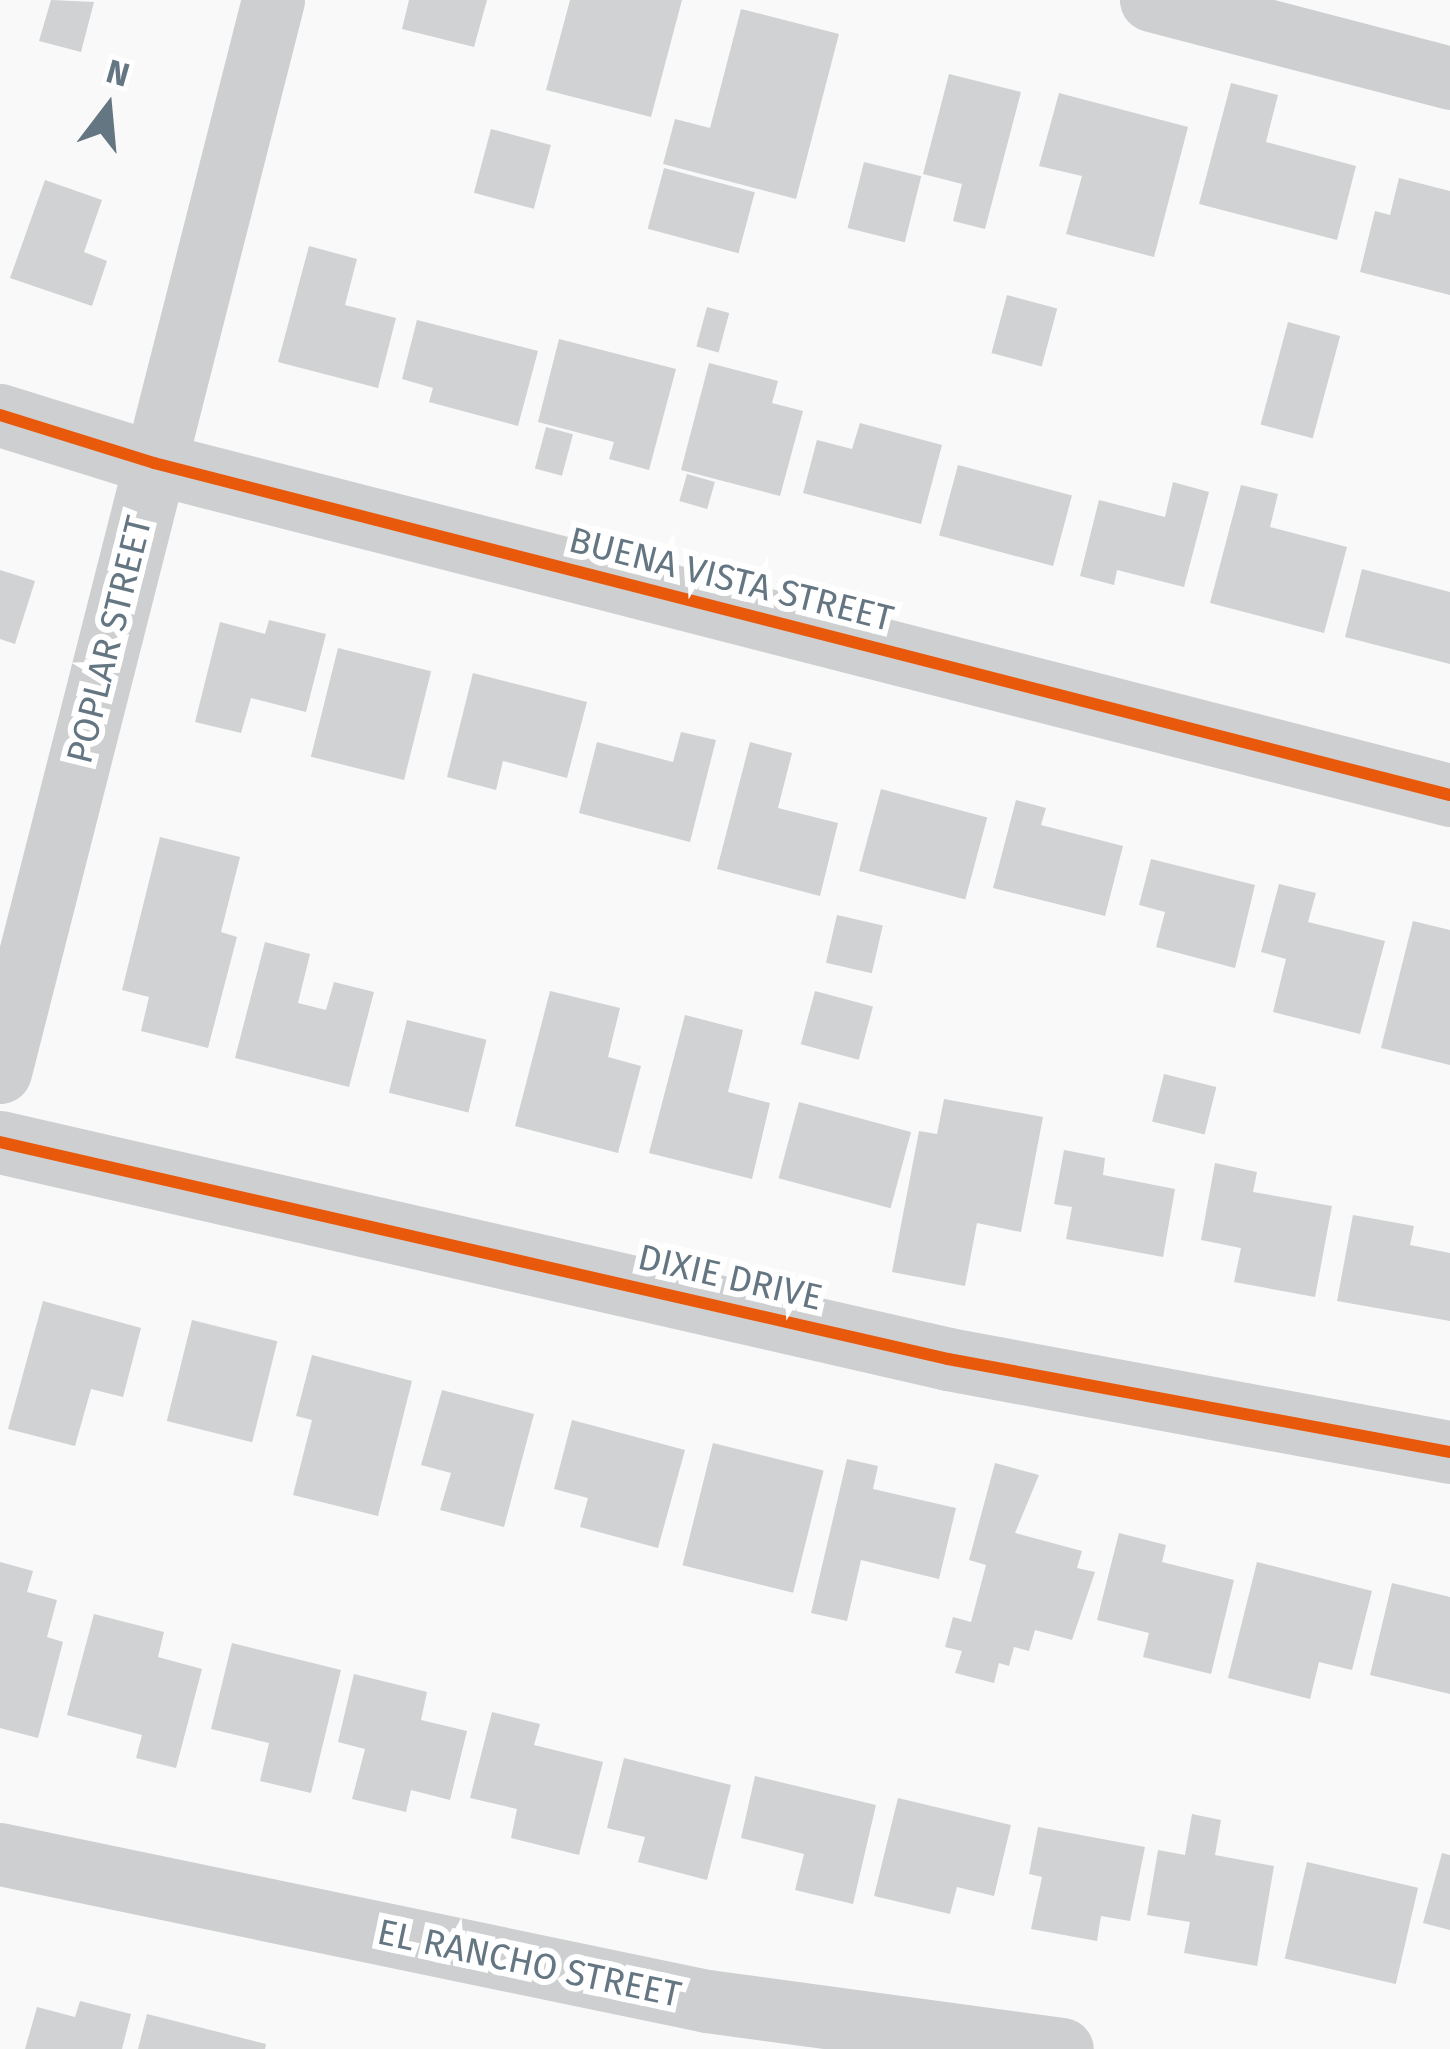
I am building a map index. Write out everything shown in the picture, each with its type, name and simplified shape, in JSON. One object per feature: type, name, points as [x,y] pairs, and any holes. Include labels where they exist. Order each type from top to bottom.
[{"type":"street","name":"POPLAR STREET","points":[[0,1072],[273,0]]},
{"type":"street","points":[[1151,0],[1450,78]]},
{"type":"street","name":"BUENA VISTA STREET","points":[[0,415],[154,464],[1450,795]]},
{"type":"street","name":"DIXIE DRIVE","points":[[0,1142],[948,1359],[1450,1452]]},
{"type":"street","name":"EL RANCHO STREET","points":[[0,1854],[707,2001],[1062,2049]]},
{"type":"building","points":[[51,0],[94,2],[81,52],[39,41]]},
{"type":"building","points":[[409,0],[487,0],[474,47],[402,29]]},
{"type":"building","points":[[570,0],[682,0],[651,117],[546,90]]},
{"type":"building","points":[[741,9],[839,34],[796,199],[663,164],[675,119],[710,128]]},
{"type":"building","points":[[949,74],[1021,92],[985,229],[953,221],[962,184],[923,174]]},
{"type":"building","points":[[1231,83],[1278,95],[1266,142],[1356,166],[1337,240],[1199,204]]},
{"type":"building","points":[[1059,93],[1188,127],[1154,257],[1066,234],[1082,176],[1039,166]]},
{"type":"building","points":[[491,129],[551,145],[534,209],[474,193]]},
{"type":"building","points":[[864,162],[921,176],[905,242],[848,228]]},
{"type":"building","points":[[664,168],[755,192],[738,253],[648,229]]},
{"type":"building","points":[[1399,178],[1450,191],[1450,295],[1360,272],[1375,211],[1390,215]]},
{"type":"building","points":[[45,180],[102,200],[84,252],[107,261],[92,306],[10,278]]},
{"type":"building","points":[[309,246],[357,259],[345,305],[396,318],[378,388],[278,362]]},
{"type":"building","points":[[1007,295],[1057,308],[1042,366],[991,353]]},
{"type":"building","points":[[707,307],[729,313],[719,353],[696,347]]},
{"type":"building","points":[[417,320],[538,351],[518,426],[429,402],[433,388],[402,379]]},
{"type":"building","points":[[1288,322],[1340,336],[1313,438],[1261,424]]},
{"type":"building","points":[[559,339],[676,369],[649,470],[609,459],[614,442],[538,422]]},
{"type":"building","points":[[709,363],[778,381],[772,403],[803,411],[780,496],[681,470]]},
{"type":"building","points":[[860,423],[942,445],[921,524],[803,493],[817,440],[852,449]]},
{"type":"building","points":[[546,427],[573,434],[562,476],[535,469]]},
{"type":"building","points":[[958,465],[1072,496],[1053,566],[939,536]]},
{"type":"building","points":[[687,474],[715,482],[707,509],[679,501]]},
{"type":"building","points":[[1173,482],[1209,492],[1184,587],[1117,570],[1114,585],[1080,576],[1099,500],[1165,517]]},
{"type":"building","points":[[1241,485],[1278,494],[1270,527],[1347,547],[1324,633],[1210,603]]},
{"type":"building","points":[[1362,569],[1450,592],[1450,664],[1345,637]]},
{"type":"building","points":[[0,570],[35,581],[15,644],[0,639]]},
{"type":"building","points":[[269,620],[326,634],[306,712],[251,698],[241,733],[195,722],[220,622],[265,634]]},
{"type":"building","points":[[338,648],[431,671],[404,780],[311,757]]},
{"type":"building","points":[[473,673],[587,702],[567,778],[503,761],[496,790],[447,777]]},
{"type":"building","points":[[681,732],[716,740],[690,842],[579,813],[597,742],[673,762]]},
{"type":"building","points":[[750,742],[792,753],[778,808],[838,823],[820,896],[717,869]]},
{"type":"building","points":[[881,789],[987,817],[965,900],[859,871]]},
{"type":"building","points":[[1016,800],[1046,808],[1041,825],[1123,846],[1105,916],[993,888]]},
{"type":"building","points":[[160,837],[240,857],[221,932],[237,937],[208,1048],[141,1031],[149,997],[122,990]]},
{"type":"building","points":[[1151,859],[1255,885],[1235,968],[1156,947],[1165,912],[1139,905]]},
{"type":"building","points":[[1279,884],[1316,893],[1308,922],[1385,941],[1360,1034],[1273,1012],[1286,959],[1261,952]]},
{"type":"building","points":[[837,915],[883,926],[872,973],[826,963]]},
{"type":"building","points":[[1413,921],[1450,930],[1450,1065],[1381,1048]]},
{"type":"building","points":[[265,942],[310,954],[298,1003],[326,1010],[334,982],[374,992],[349,1087],[235,1058]]},
{"type":"building","points":[[550,991],[620,1008],[608,1057],[641,1066],[618,1153],[515,1126]]},
{"type":"building","points":[[815,991],[873,1007],[859,1060],[801,1044]]},
{"type":"building","points":[[685,1015],[743,1030],[728,1092],[770,1103],[752,1179],[649,1153]]},
{"type":"building","points":[[407,1020],[487,1040],[468,1113],[389,1093]]},
{"type":"building","points":[[1164,1074],[1216,1087],[1205,1135],[1152,1122]]},
{"type":"building","points":[[944,1099],[1043,1117],[1021,1232],[977,1223],[965,1286],[892,1272],[919,1131],[937,1134]]},
{"type":"building","points":[[799,1102],[911,1132],[891,1208],[779,1178]]},
{"type":"building","points":[[1064,1150],[1105,1158],[1103,1175],[1175,1189],[1163,1257],[1066,1239],[1072,1207],[1054,1204]]},
{"type":"building","points":[[1215,1163],[1257,1172],[1253,1192],[1332,1206],[1315,1297],[1234,1282],[1241,1248],[1201,1240]]},
{"type":"building","points":[[1353,1215],[1414,1226],[1410,1245],[1450,1253],[1450,1321],[1337,1301]]},
{"type":"building","points":[[43,1301],[141,1328],[123,1397],[91,1389],[75,1446],[8,1429]]},
{"type":"building","points":[[192,1320],[277,1341],[252,1442],[167,1421]]},
{"type":"building","points":[[312,1355],[412,1381],[378,1516],[293,1495],[312,1420],[296,1416]]},
{"type":"building","points":[[442,1390],[534,1414],[504,1527],[440,1510],[451,1473],[421,1465]]},
{"type":"building","points":[[572,1420],[685,1450],[658,1548],[580,1527],[588,1498],[554,1489]]},
{"type":"building","points":[[713,1443],[824,1471],[793,1593],[683,1565]]},
{"type":"building","points":[[847,1459],[878,1466],[873,1489],[956,1508],[939,1579],[861,1560],[847,1621],[811,1613]]},
{"type":"building","points":[[995,1463],[1039,1475],[1015,1533],[1082,1551],[1077,1568],[1095,1572],[1072,1640],[1035,1630],[1029,1651],[1014,1647],[1009,1666],[999,1663],[994,1683],[955,1673],[962,1651],[945,1647],[953,1617],[971,1622],[986,1565],[969,1560]]},
{"type":"building","points":[[1119,1533],[1166,1545],[1162,1562],[1234,1580],[1211,1674],[1143,1657],[1149,1633],[1097,1620]]},
{"type":"building","points":[[0,1562],[33,1571],[27,1592],[57,1600],[47,1637],[63,1642],[38,1738],[0,1728]]},
{"type":"building","points":[[1257,1562],[1372,1591],[1352,1670],[1319,1662],[1310,1699],[1228,1678]]},
{"type":"building","points":[[1392,1583],[1450,1597],[1450,1694],[1370,1675]]},
{"type":"building","points":[[94,1614],[164,1632],[158,1657],[202,1669],[176,1768],[136,1758],[142,1735],[67,1715]]},
{"type":"building","points":[[232,1643],[341,1670],[311,1793],[260,1781],[269,1743],[211,1729]]},
{"type":"building","points":[[354,1674],[427,1692],[421,1720],[467,1731],[450,1800],[411,1790],[406,1812],[352,1799],[365,1749],[338,1742]]},
{"type":"building","points":[[492,1712],[540,1724],[534,1745],[603,1762],[579,1855],[511,1838],[517,1809],[470,1798]]},
{"type":"building","points":[[624,1758],[731,1785],[707,1880],[638,1862],[645,1837],[607,1828]]},
{"type":"building","points":[[755,1776],[876,1805],[853,1904],[795,1890],[804,1854],[741,1838]]},
{"type":"building","points":[[898,1798],[1011,1825],[994,1896],[957,1887],[950,1914],[874,1896]]},
{"type":"building","points":[[1192,1814],[1221,1820],[1215,1855],[1274,1866],[1257,1966],[1184,1953],[1190,1922],[1147,1915],[1158,1850],[1185,1855]]},
{"type":"building","points":[[1038,1827],[1145,1847],[1130,1921],[1101,1916],[1097,1941],[1031,1929],[1042,1877],[1029,1874]]},
{"type":"building","points":[[1442,1853],[1450,1855],[1450,1930],[1423,1923]]},
{"type":"building","points":[[1307,1862],[1418,1888],[1396,1984],[1285,1958]]},
{"type":"building","points":[[80,2001],[131,2014],[122,2049],[25,2049],[37,2007],[75,2017]]},
{"type":"building","points":[[147,2014],[266,2044],[265,2049],[138,2049]]},
{"type":"cycle path","points":[[0,415],[154,463],[1450,795]]},
{"type":"cycle path","points":[[0,1142],[948,1359],[1450,1452]]}]
